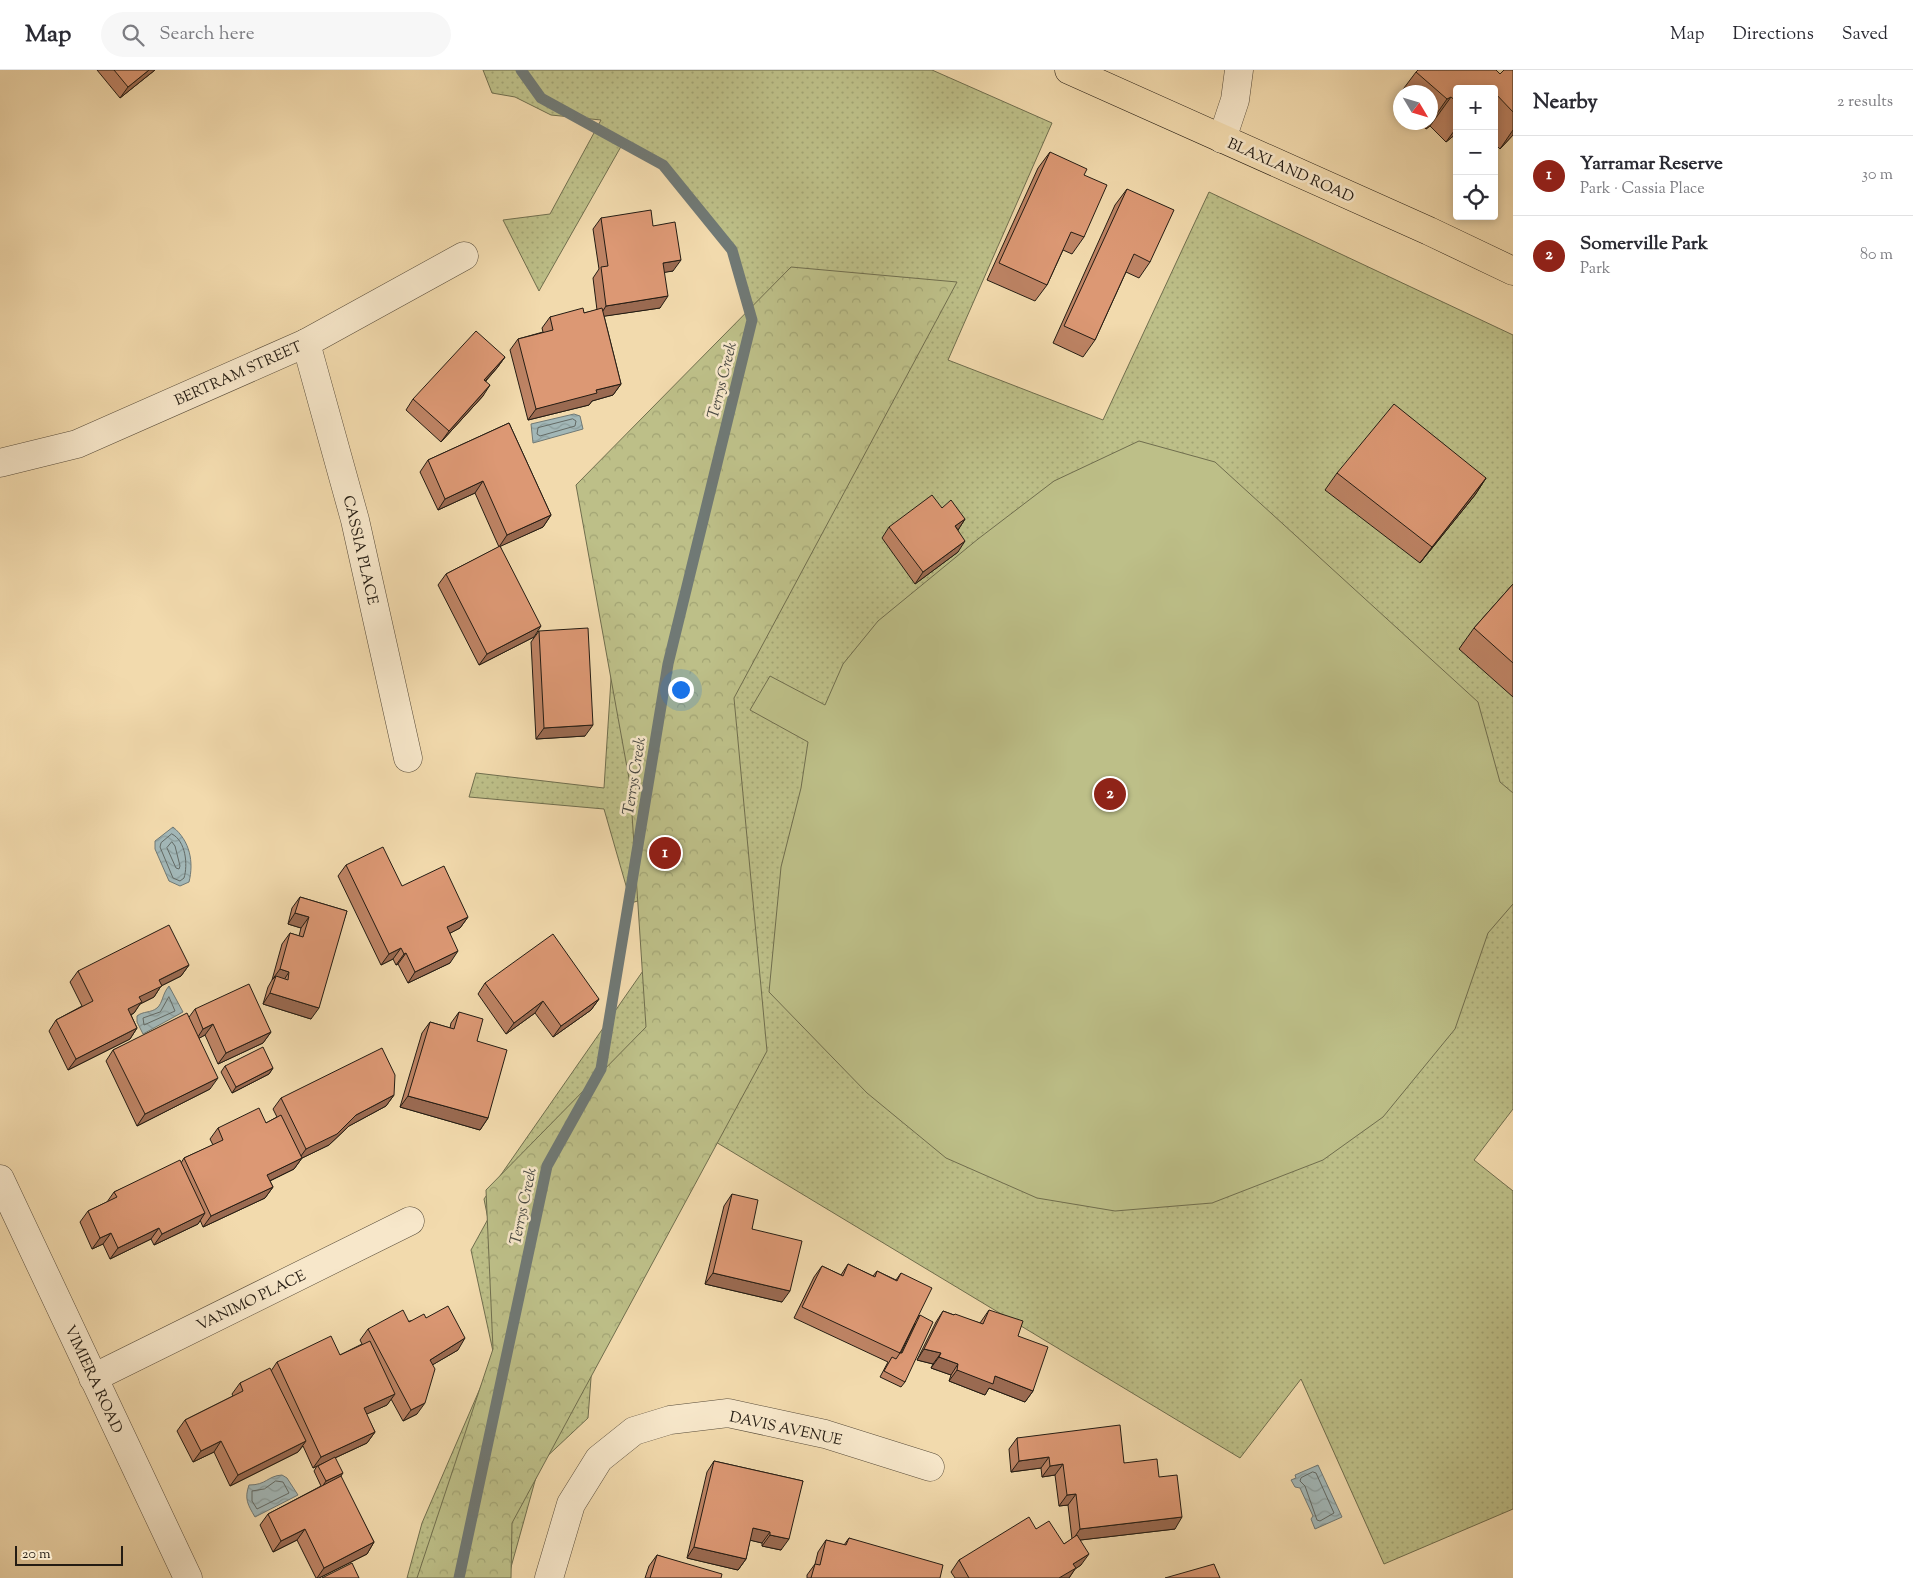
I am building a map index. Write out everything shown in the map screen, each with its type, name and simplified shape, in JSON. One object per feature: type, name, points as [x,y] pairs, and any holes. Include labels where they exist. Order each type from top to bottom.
[{"type":"main road","name":"BLAXLAND ROAD","points":[[1069,70],[1513,271]]},
{"type":"street","points":[[1222,139],[1235,100],[1240,70]]},
{"type":"street","name":"BERTRAM STREET","points":[[0,462],[77,444],[306,343],[464,256]]},
{"type":"street","name":"CASSIA PLACE","points":[[306,343],[354,520],[408,758]]},
{"type":"street","name":"VIMIERA ROAD","points":[[0,1179],[188,1578]]},
{"type":"street","name":"VANIMO PLACE","points":[[93,1378],[410,1221]]},
{"type":"street","name":"DAVIS AVENUE","points":[[549,1578],[571,1504],[599,1459],[634,1431],[670,1420],[728,1413],[825,1434],[930,1466]]},
{"type":"green space","points":[[483,70],[932,70],[1052,123],[948,360],[1103,420],[1209,192],[1513,335],[1513,1109],[1474,1160],[1513,1191],[1513,1509],[1384,1564],[1301,1379],[1240,1458],[676,1118],[596,1311],[588,1418],[540,1463],[508,1578],[407,1578],[422,1523],[494,1356],[471,1250],[488,1219],[484,1199],[668,935],[651,897],[631,903],[604,809],[469,797],[476,773],[604,788],[617,586],[752,320],[732,250],[663,165],[623,143],[539,291],[503,220],[550,214],[601,120],[551,115],[515,97],[492,93]]},
{"type":"green space","points":[[791,267],[957,282],[734,698],[767,1051],[512,1523],[511,1578],[417,1578],[493,1349],[486,1190],[646,1027],[630,784],[576,485]]},
{"type":"green space","points":[[1139,441],[1215,462],[1478,702],[1500,782],[1513,793],[1513,904],[1488,933],[1455,1029],[1383,1117],[1323,1160],[1212,1203],[1115,1211],[1037,1198],[946,1158],[867,1093],[769,992],[781,867],[801,788],[808,742],[750,710],[770,676],[825,705],[843,664],[878,621],[978,539],[1054,481]]},
{"type":"water","points":[[574,414],[580,416],[583,429],[533,443],[531,424]]},
{"type":"water","points":[[173,827],[187,845],[191,860],[189,882],[180,886],[169,881],[155,849],[155,841]]},
{"type":"water","points":[[169,986],[183,1012],[143,1034],[137,1022],[137,1016],[157,1008]]},
{"type":"water","points":[[1318,1465],[1342,1517],[1315,1529],[1311,1519],[1313,1516],[1300,1488],[1295,1487],[1291,1480],[1296,1478],[1295,1475]]},
{"type":"water","points":[[282,1475],[287,1478],[298,1495],[255,1517],[248,1502],[249,1485],[260,1484],[273,1477]]},
{"type":"building","points":[[114,70],[149,70],[128,87]]},
{"type":"building","points":[[1418,70],[1496,70],[1500,74],[1504,70],[1513,70],[1513,112],[1498,96],[1498,85],[1453,85],[1453,99],[1451,97],[1447,99],[1438,91],[1438,85],[1431,85],[1416,72]]},
{"type":"building","points":[[1050,152],[1087,169],[1084,175],[1107,185],[1084,237],[1071,232],[1047,285],[999,263]]},
{"type":"building","points":[[1127,189],[1174,210],[1150,262],[1134,254],[1095,340],[1064,326]]},
{"type":"building","points":[[651,210],[653,226],[675,222],[681,260],[663,263],[668,296],[606,306],[601,267],[608,266],[601,218]]},
{"type":"building","points":[[583,308],[584,313],[602,308],[621,384],[596,390],[597,393],[536,409],[518,339],[553,330],[550,317]]},
{"type":"building","points":[[476,331],[505,357],[484,380],[490,385],[449,431],[413,399]]},
{"type":"building","points":[[1394,404],[1486,478],[1432,547],[1337,473]]},
{"type":"building","points":[[509,423],[551,515],[507,535],[483,481],[445,499],[428,460]]},
{"type":"building","points":[[932,495],[942,508],[951,500],[965,519],[955,526],[965,541],[923,572],[889,527]]},
{"type":"building","points":[[500,546],[541,626],[487,654],[446,574]]},
{"type":"building","points":[[1513,584],[1513,663],[1474,628]]},
{"type":"building","points":[[588,628],[593,725],[544,728],[539,631]]},
{"type":"building","points":[[383,847],[402,886],[444,866],[468,917],[447,927],[458,951],[415,972],[406,953],[404,954],[401,948],[389,954],[346,865]]},
{"type":"building","points":[[300,897],[347,911],[319,1008],[270,993],[276,976],[288,980],[289,972],[280,969],[290,933],[303,937],[309,917],[295,913]]},
{"type":"building","points":[[169,925],[189,965],[159,980],[162,986],[139,997],[142,1002],[128,1009],[137,1028],[76,1059],[56,1020],[93,1001],[78,971]]},
{"type":"building","points":[[553,934],[599,999],[561,1026],[543,1001],[514,1023],[485,983]]},
{"type":"building","points":[[249,984],[271,1032],[226,1053],[213,1024],[203,1029],[195,1009]]},
{"type":"building","points":[[459,1012],[483,1019],[477,1041],[507,1050],[488,1118],[408,1096],[430,1022],[454,1029]]},
{"type":"building","points":[[187,1013],[218,1078],[145,1114],[113,1050]]},
{"type":"building","points":[[263,1047],[273,1068],[236,1087],[225,1066]]},
{"type":"building","points":[[382,1048],[395,1075],[394,1095],[356,1115],[337,1134],[306,1149],[281,1098]]},
{"type":"building","points":[[259,1108],[266,1123],[281,1115],[302,1158],[267,1175],[273,1187],[211,1216],[184,1158],[223,1140],[218,1128]]},
{"type":"building","points":[[180,1160],[205,1213],[162,1234],[159,1228],[118,1248],[111,1233],[100,1238],[88,1211],[117,1197],[114,1192]]},
{"type":"building","points":[[732,1194],[758,1200],[752,1229],[802,1241],[790,1291],[713,1273]]},
{"type":"building","points":[[848,1264],[875,1277],[877,1271],[897,1281],[901,1273],[932,1288],[900,1353],[802,1307],[822,1266],[843,1276]]},
{"type":"building","points":[[448,1306],[465,1338],[430,1360],[435,1369],[425,1403],[411,1410],[368,1329],[403,1310],[409,1322],[424,1314],[426,1318]]},
{"type":"building","points":[[989,1310],[1023,1321],[1018,1336],[1048,1347],[1033,1391],[995,1376],[993,1384],[957,1370],[958,1364],[939,1357],[941,1353],[924,1349],[943,1311],[983,1324]]},
{"type":"building","points":[[920,1315],[933,1322],[905,1382],[884,1371],[892,1357],[896,1359],[902,1353]]},
{"type":"building","points":[[331,1336],[340,1355],[370,1341],[395,1394],[364,1408],[375,1432],[321,1457],[277,1362]]},
{"type":"building","points":[[270,1368],[306,1441],[238,1475],[221,1441],[201,1451],[185,1420],[243,1391],[240,1383]]},
{"type":"building","points":[[1120,1425],[1124,1463],[1157,1459],[1159,1477],[1177,1475],[1182,1517],[1080,1529],[1076,1494],[1067,1495],[1063,1464],[1050,1466],[1049,1457],[1019,1461],[1017,1438]]},
{"type":"building","points":[[335,1457],[343,1473],[326,1481],[318,1466]]},
{"type":"building","points":[[714,1461],[803,1481],[789,1539],[770,1535],[770,1532],[753,1528],[746,1559],[694,1547]]},
{"type":"building","points":[[341,1476],[374,1542],[324,1568],[305,1529],[281,1541],[268,1514]]},
{"type":"building","points":[[1029,1517],[1036,1529],[1049,1521],[1064,1544],[1077,1535],[1089,1554],[1073,1564],[1076,1568],[1059,1578],[969,1578],[959,1560]]},
{"type":"building","points":[[849,1538],[943,1565],[940,1578],[811,1578],[815,1564],[820,1565],[826,1540],[846,1545]]},
{"type":"building","points":[[657,1555],[722,1574],[721,1578],[650,1578]]},
{"type":"building","points":[[352,1563],[359,1578],[322,1578]]},
{"type":"building","points":[[1214,1564],[1220,1578],[1165,1578]]},
{"type":"waterway","name":"Terrys Creek","points":[[459,1578],[547,1166],[601,1069],[668,664],[752,320],[732,250],[663,165],[541,98],[521,70]]},
{"type":"place","name":"Somerville Park","points":[[1110,794]]},
{"type":"place","name":"Yarramar Reserve","points":[[665,853]]}]
